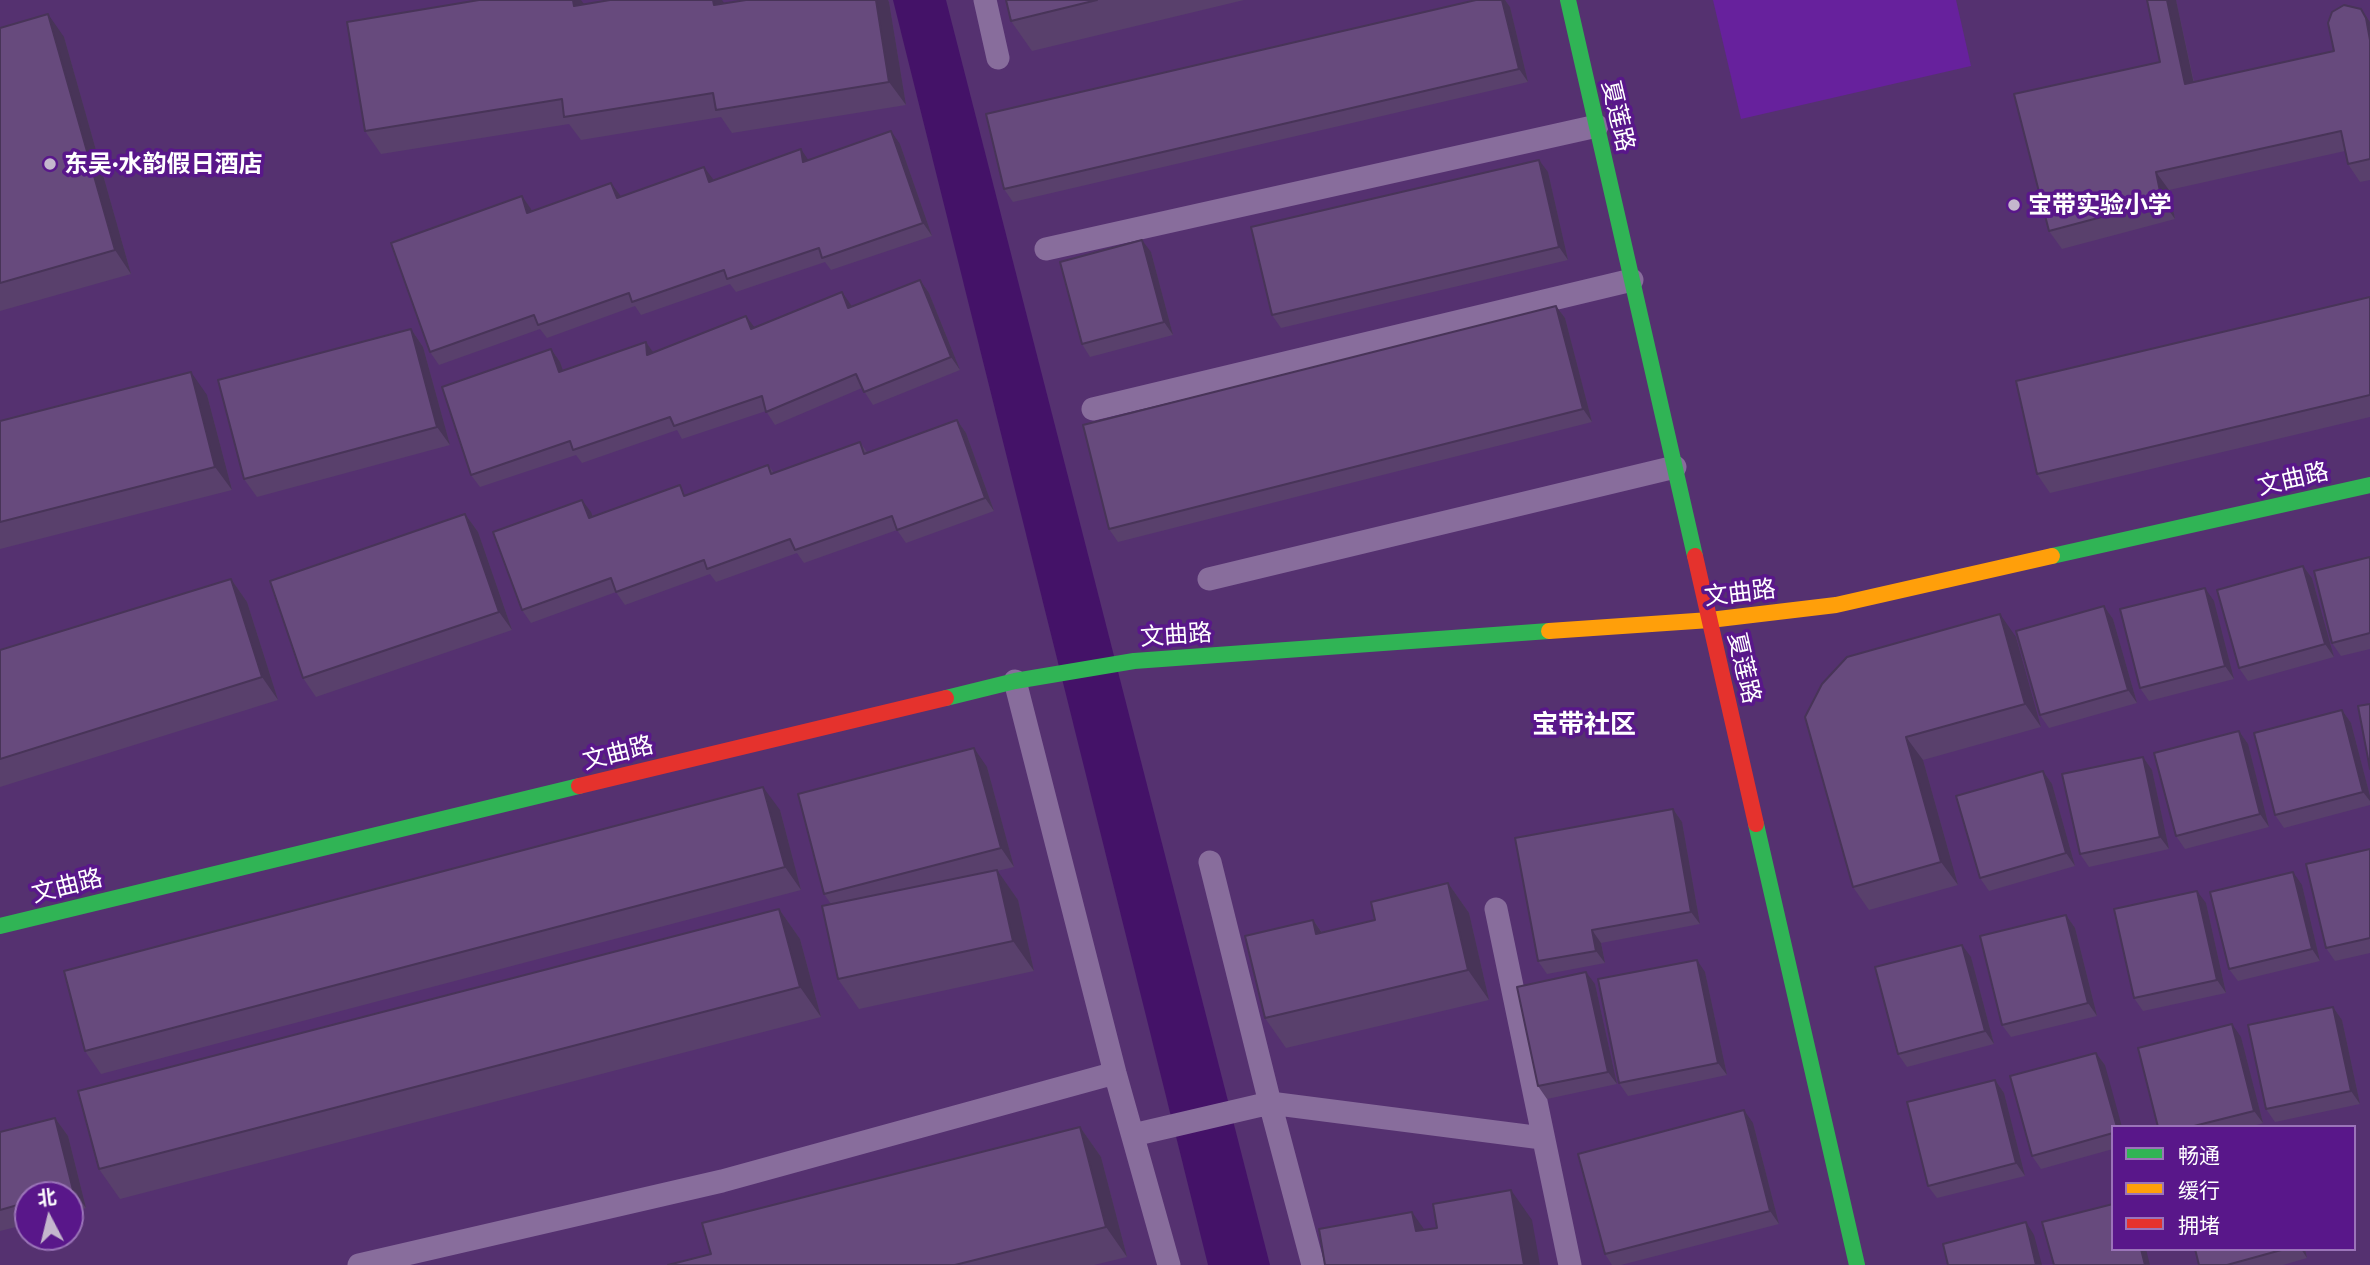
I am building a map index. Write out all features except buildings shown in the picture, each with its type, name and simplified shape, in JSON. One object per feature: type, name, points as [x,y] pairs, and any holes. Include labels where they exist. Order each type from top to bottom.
[{"type":"street","name":"夏莲路","points":[[1569,0],[1857,1265]]},
{"type":"street","name":"文曲路","points":[[0,926],[1015,681],[1134,661],[1710,620],[1836,605],[2370,485]]},
{"type":"lane","points":[[985,0],[998,58]]},
{"type":"lane","points":[[1046,248],[1597,126]]},
{"type":"lane","points":[[1093,409],[1632,280]]},
{"type":"lane","points":[[1209,579],[1675,467]]},
{"type":"lane","points":[[1015,681],[1115,1073],[1169,1265]]},
{"type":"lane","points":[[1210,862],[1313,1265]]},
{"type":"lane","points":[[1496,909],[1570,1265]]},
{"type":"lane","points":[[359,1265],[722,1181],[1115,1073]]},
{"type":"lane","points":[[1133,1135],[1270,1102],[1542,1138]]},
{"type":"shaded area","points":[[893,0],[946,0],[1270,1265],[1208,1265]]},
{"type":"shaded area","points":[[1713,0],[1956,0],[1971,66],[1741,119]]},
{"type":"traffic: fast","points":[[1568,0],[1695,556]]},
{"type":"traffic: fast","points":[[2052,556],[2370,485]]},
{"type":"traffic: fast","points":[[946,698],[1015,681],[1134,661],[1549,631]]},
{"type":"traffic: fast","points":[[0,926],[579,786]]},
{"type":"traffic: fast","points":[[1756,824],[1857,1265]]},
{"type":"traffic: slow","points":[[1549,631],[1710,620],[1836,605],[2052,556]]},
{"type":"traffic: jam","points":[[1695,556],[1756,824]]},
{"type":"traffic: jam","points":[[579,786],[946,698]]},
{"type":"place","name":"东吴·水韵假日酒店","points":[[50,164]]},
{"type":"place","name":"宝带实验小学","points":[[2014,205]]},
{"type":"district","name":"宝带社区","points":[[1584,725]]}]
